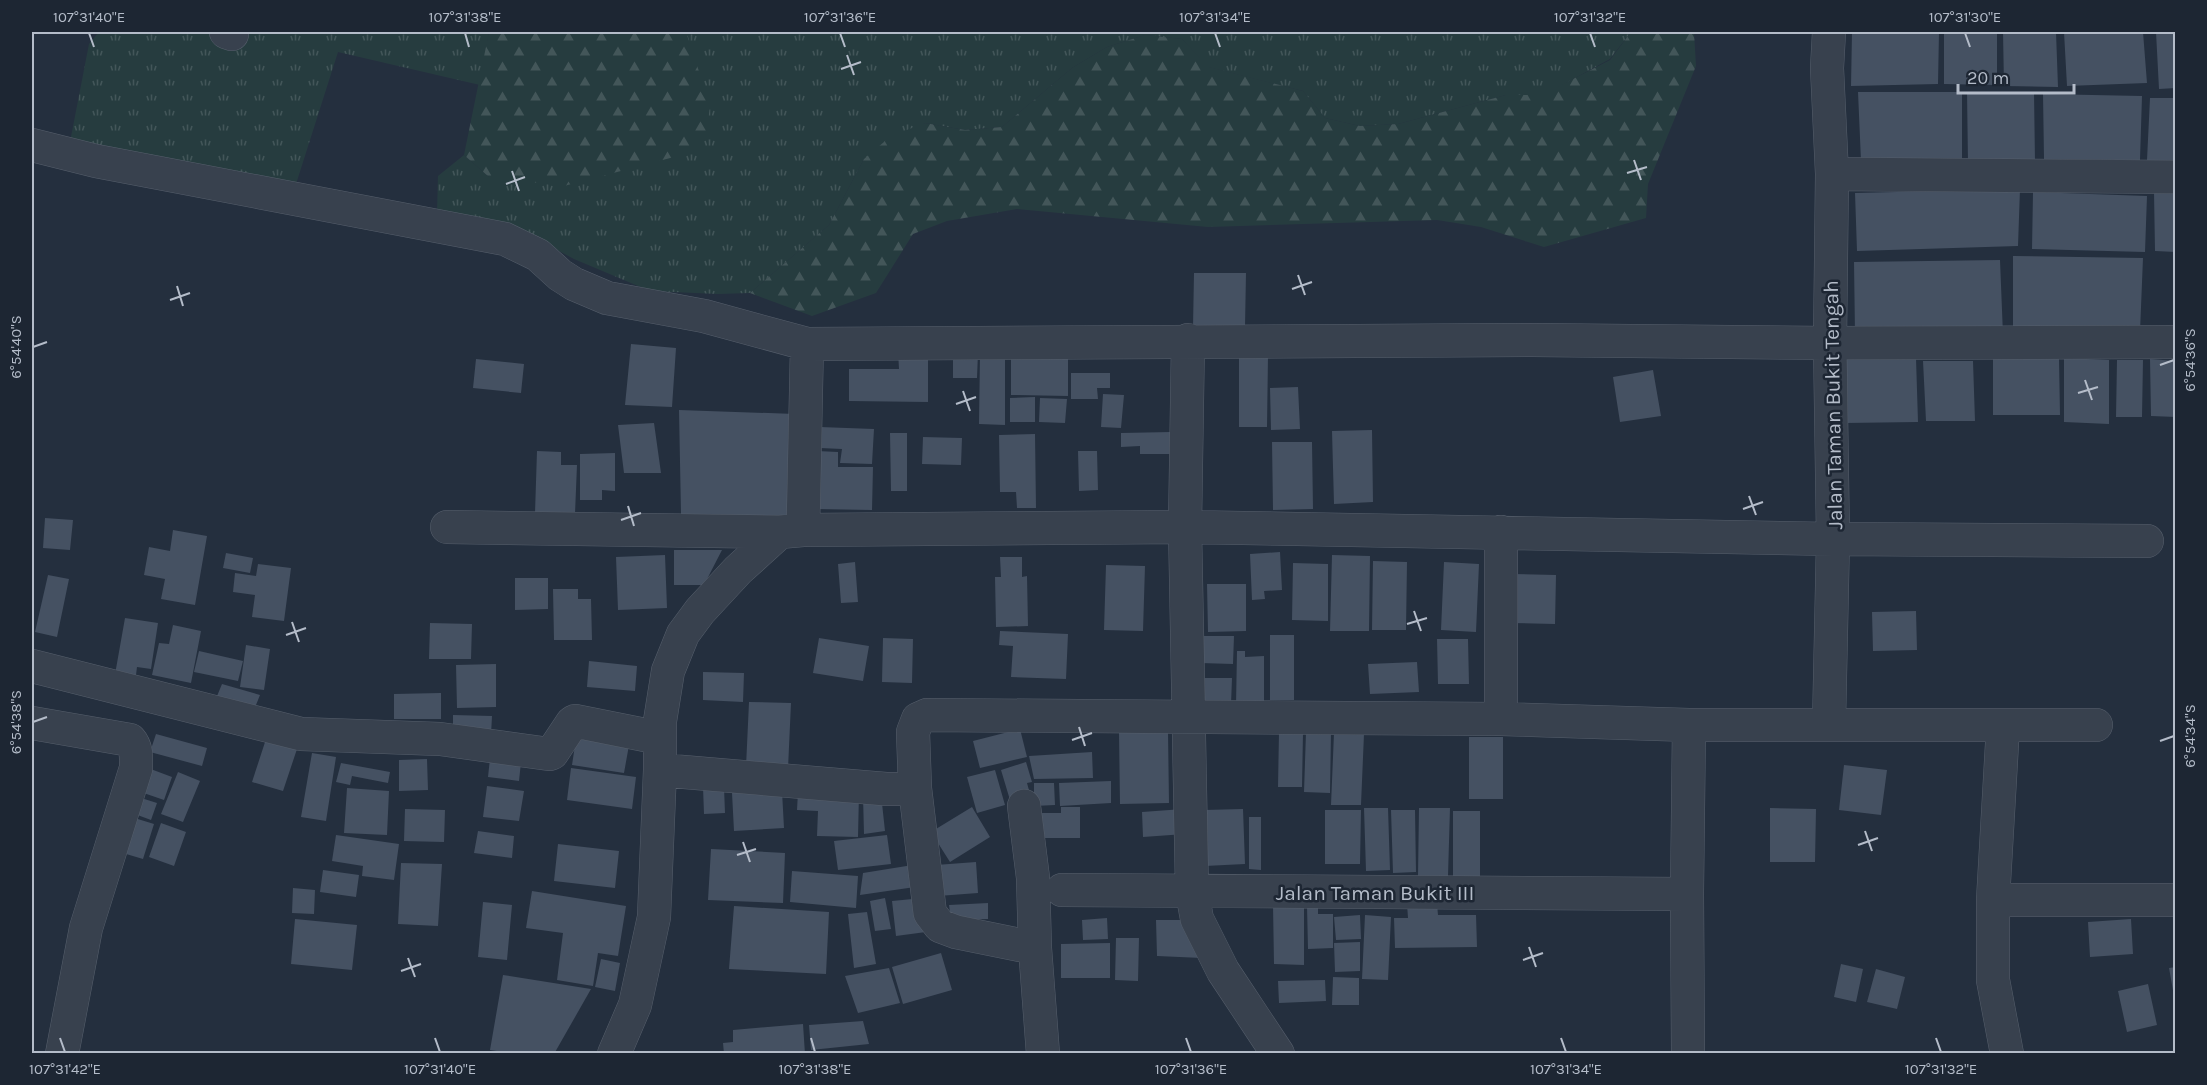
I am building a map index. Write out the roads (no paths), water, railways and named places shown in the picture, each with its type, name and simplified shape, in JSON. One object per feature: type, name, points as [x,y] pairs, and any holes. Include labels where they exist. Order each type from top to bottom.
[{"type":"street","name":"Jalan Taman Bukit Tengah","points":[[1828,32],[1827,68],[1832,174],[1830,343],[1833,539],[2147,541]]},
{"type":"street","points":[[32,145],[96,161],[505,239],[538,255],[574,284],[608,298],[704,316],[807,344],[1188,340],[2175,342]]},
{"type":"street","points":[[1832,174],[2175,177]]},
{"type":"street","points":[[1188,340],[1185,528],[1192,892],[1197,919],[1223,971],[1278,1053]]},
{"type":"street","points":[[614,1053],[635,1005],[654,918],[660,721],[668,671],[683,634],[700,611],[738,570],[792,531],[807,344]]},
{"type":"street","points":[[447,527],[792,531],[1185,528],[1833,539],[1829,724]]},
{"type":"street","points":[[1501,532],[1501,719]]},
{"type":"street","points":[[32,666],[301,734],[440,739],[549,754],[575,721],[660,754],[886,789],[915,789]]},
{"type":"street","points":[[1035,948],[957,932],[940,926],[930,913],[915,789],[914,732],[918,719],[927,715],[1501,719],[1689,725],[2096,725]]},
{"type":"street","points":[[32,723],[130,740],[134,744],[136,753],[136,768],[86,928],[62,1053]]},
{"type":"street","points":[[1688,1053],[1689,725]]},
{"type":"street","points":[[2003,726],[1994,900],[1993,980],[2007,1053]]},
{"type":"street","points":[[1024,806],[1033,878],[1035,948],[1043,1053]]},
{"type":"street","name":"Jalan Taman Bukit III","points":[[1062,890],[1687,894]]},
{"type":"street","points":[[1994,900],[2175,900]]}]
